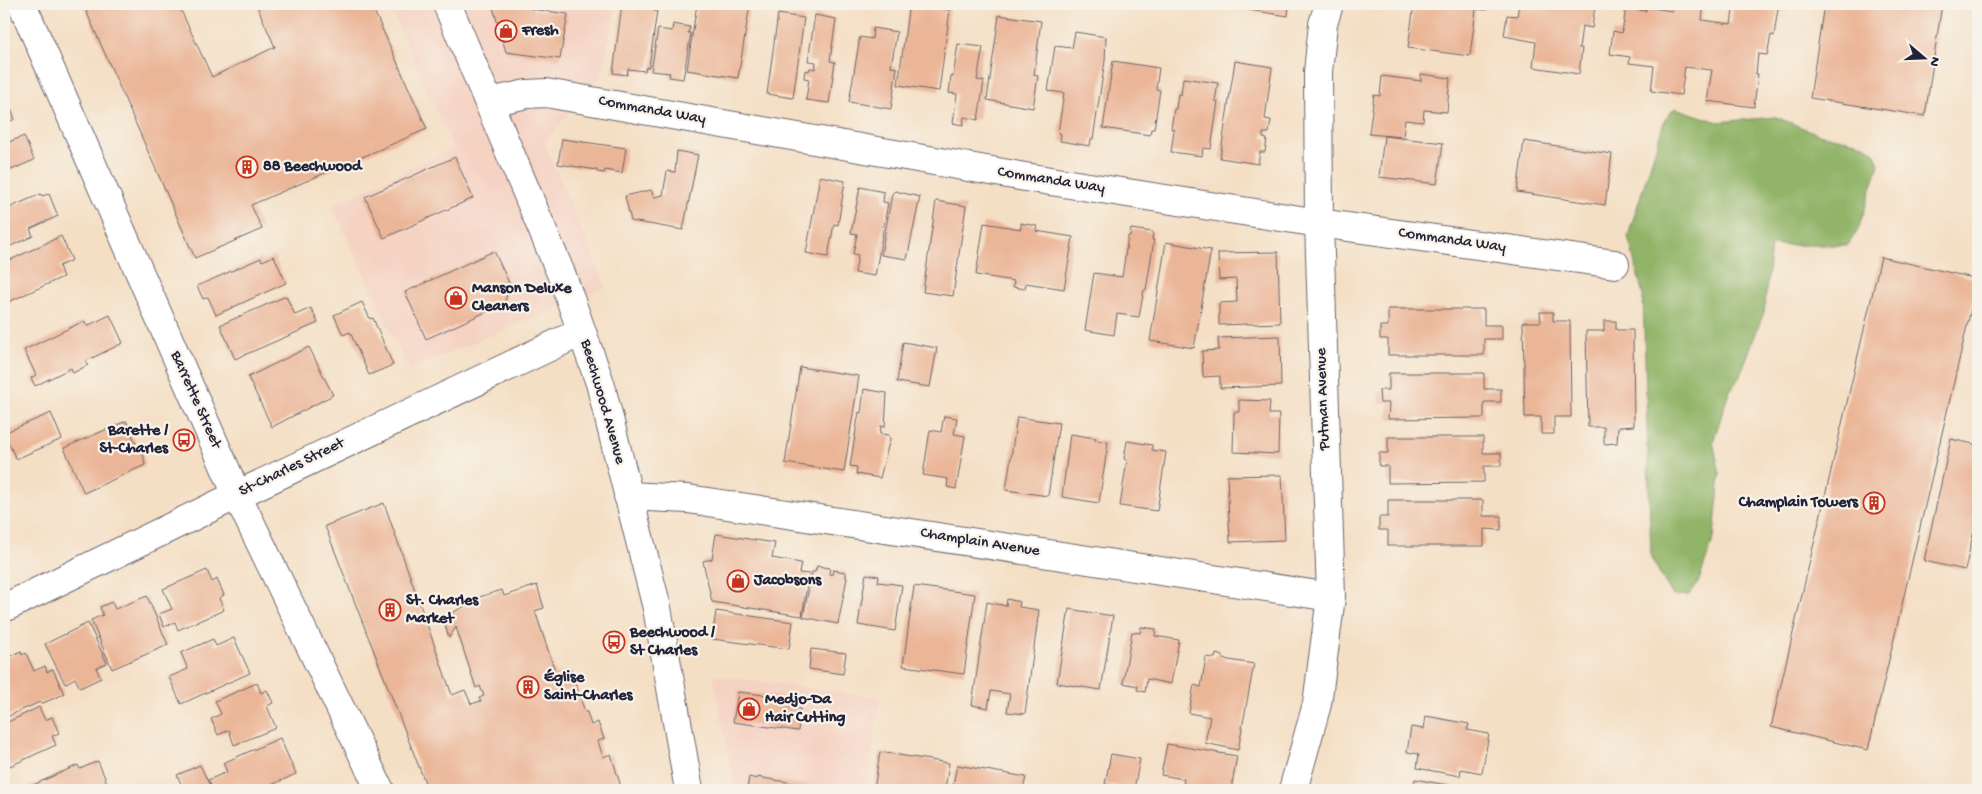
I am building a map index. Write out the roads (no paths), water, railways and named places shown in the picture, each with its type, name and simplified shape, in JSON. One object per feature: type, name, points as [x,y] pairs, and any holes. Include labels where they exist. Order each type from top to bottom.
[{"type":"street","name":"Barrette Street","points":[[22,4],[237,495],[380,790]]},
{"type":"street","name":"Beechwood Avenue","points":[[447,4],[562,276],[600,384],[658,608],[690,790]]},
{"type":"street","name":"Putman Avenue","points":[[1293,790],[1318,704],[1331,597],[1319,223],[1318,72],[1323,24],[1329,4]]},
{"type":"street","name":"Commanda Way","points":[[490,102],[526,94],[546,93],[1025,177],[1319,223],[1615,264]]},
{"type":"street","name":"St-Charles Street","points":[[4,608],[581,332]]},
{"type":"street","name":"Champlain Avenue","points":[[628,496],[688,498],[1331,597]]},
{"type":"place","name":"Fresh","points":[[506,31]]},
{"type":"place","name":"88 Beechwood","points":[[247,167]]},
{"type":"place","name":"Manson Deluxe Cleaners","points":[[456,298]]},
{"type":"place","name":"Barette / St-Charles","points":[[184,440]]},
{"type":"place","name":"Champlain Towers","points":[[1874,503]]},
{"type":"place","name":"Jacobsons","points":[[738,581]]},
{"type":"place","name":"St. Charles Market","points":[[390,610]]},
{"type":"place","name":"Beechwood / St Charles","points":[[614,642]]},
{"type":"place","name":"Église Saint-Charles","points":[[528,687]]},
{"type":"place","name":"Medjo-Da Hair Cutting","points":[[749,709]]}]
